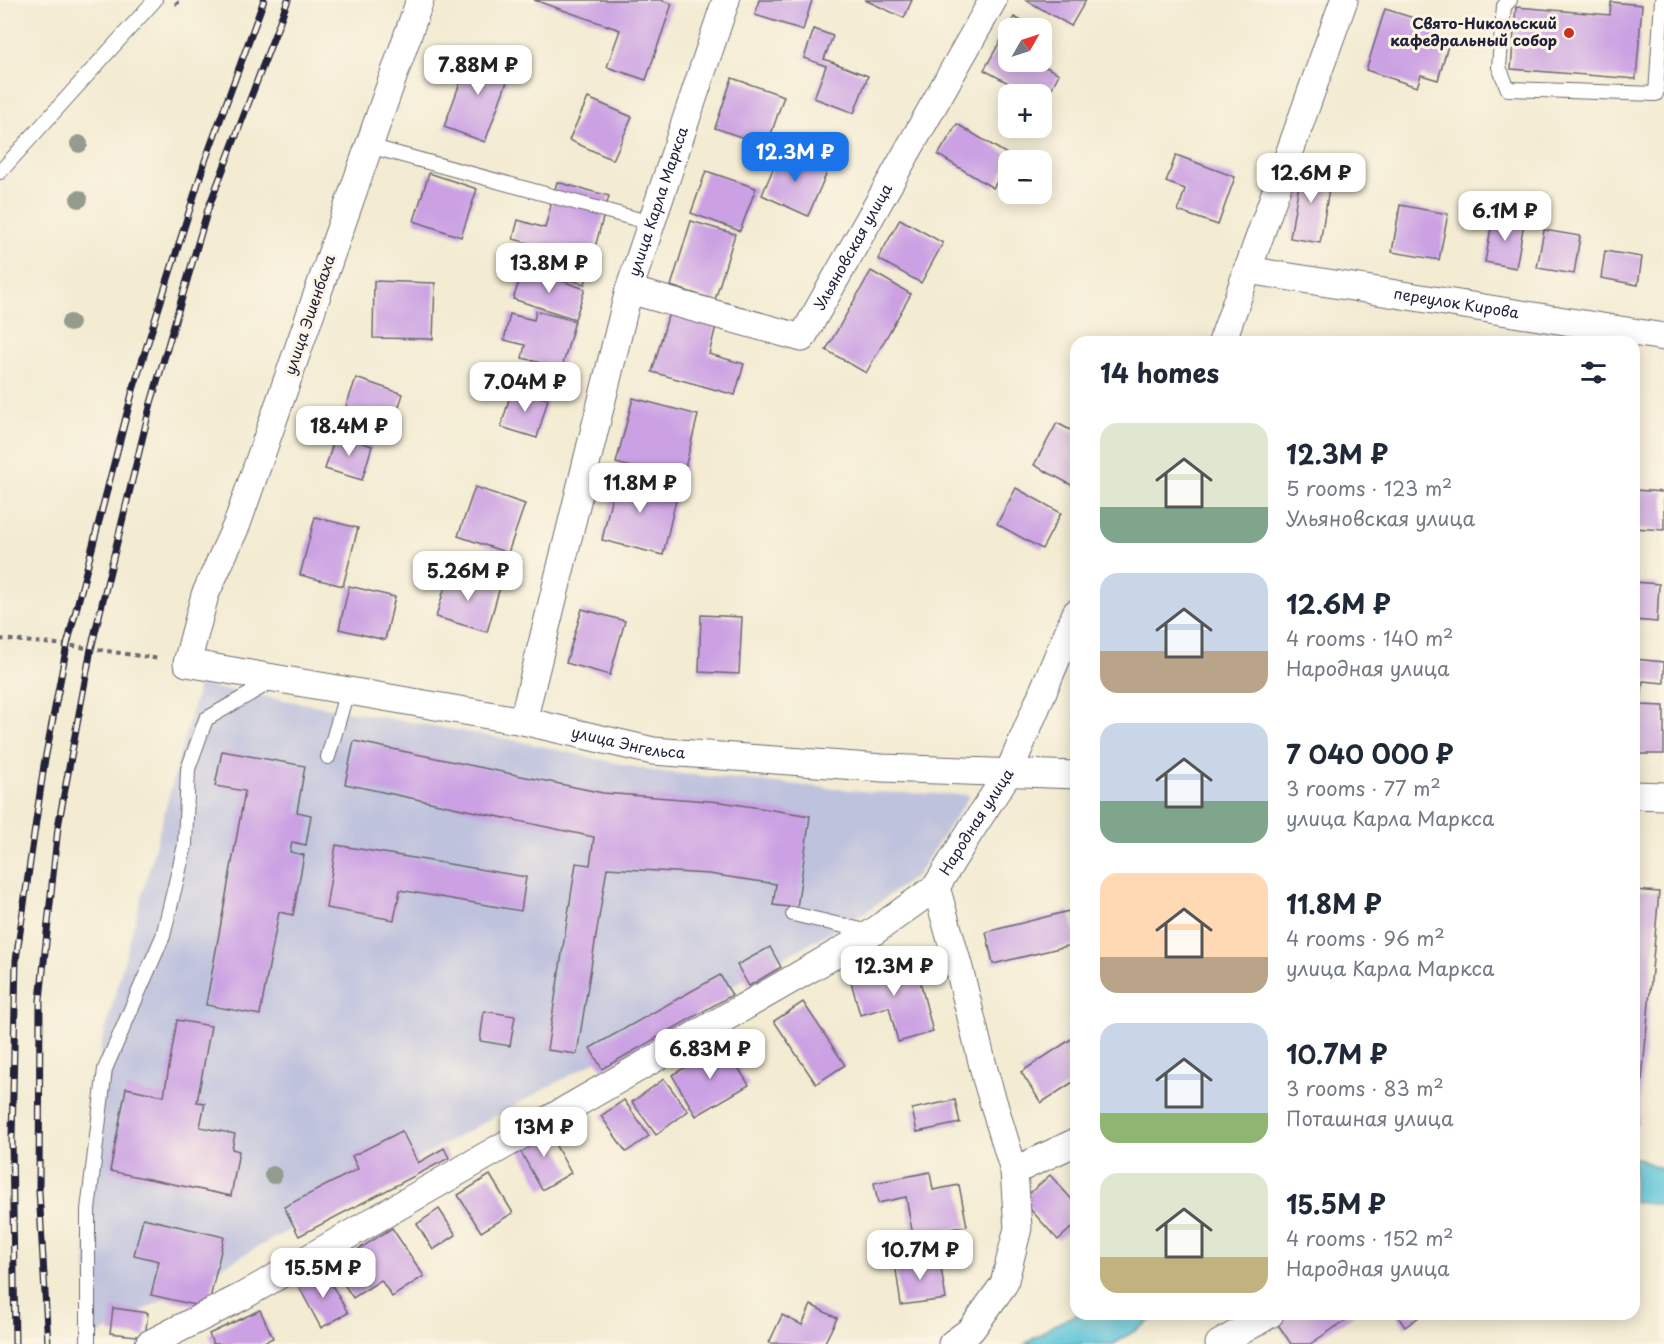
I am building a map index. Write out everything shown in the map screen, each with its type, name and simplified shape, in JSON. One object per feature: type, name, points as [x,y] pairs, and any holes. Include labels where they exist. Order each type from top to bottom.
[{"type":"street","name":"улица Эшенбаха","points":[[187,663],[205,596],[237,524],[420,0]]},
{"type":"street","name":"улица Карла Маркса","points":[[523,721],[629,290],[726,0]]},
{"type":"street","name":"Ульяновская улица","points":[[629,290],[802,338],[993,0]]},
{"type":"street","points":[[1224,336],[1344,0]]},
{"type":"street","name":"переулок Кирова","points":[[1247,270],[1664,337]]},
{"type":"street","name":"Народная улица","points":[[149,1344],[243,1296],[872,933],[936,887],[1009,772],[1070,627]]},
{"type":"street","name":"улица Энгельса","points":[[187,663],[523,721],[653,751],[883,768],[1070,775]]},
{"type":"street","points":[[1640,795],[1664,796]]},
{"type":"street","points":[[936,887],[986,1078],[1014,1171],[1018,1228],[1004,1284],[971,1330],[951,1344]]},
{"type":"street","points":[[1014,1171],[1070,1145]]},
{"type":"street","points":[[1219,1344],[1260,1320]]},
{"type":"lane","points":[[0,172],[155,0]]},
{"type":"lane","points":[[1510,0],[1504,6],[1499,67],[1508,89],[1656,94],[1662,0]]},
{"type":"lane","points":[[369,146],[651,223]]},
{"type":"lane","points":[[88,1344],[88,1210],[105,1069],[163,936],[185,845],[188,770],[206,718],[275,678]]},
{"type":"lane","points":[[328,758],[347,691]]},
{"type":"lane","points":[[793,914],[872,933]]},
{"type":"path","points":[[0,639],[67,645],[187,663]]},
{"type":"shaded area","points":[[199,685],[518,741],[652,771],[872,792],[970,795],[917,875],[866,912],[91,1339],[83,1214],[101,1046]]},
{"type":"water","points":[[1640,1160],[1664,1170],[1664,1205],[1640,1203]]},
{"type":"water","points":[[1070,1317],[1070,1320],[1152,1320],[1114,1344],[1025,1344]]},
{"type":"building","points":[[534,0],[661,0],[672,4],[646,80],[607,67],[620,30]]},
{"type":"building","points":[[759,0],[812,0],[803,30],[755,15]]},
{"type":"building","points":[[865,0],[912,0],[904,18]]},
{"type":"building","points":[[1026,0],[1086,0],[1071,26]]},
{"type":"building","points":[[1611,2],[1642,5],[1636,79],[1511,69],[1516,7],[1610,15]]},
{"type":"building","points":[[1385,9],[1439,26],[1436,38],[1449,42],[1438,80],[1421,75],[1417,87],[1366,70]]},
{"type":"building","points":[[814,29],[833,36],[824,59],[868,76],[854,113],[814,98],[826,66],[804,58]]},
{"type":"building","points":[[998,45],[998,72],[1052,72],[1052,70],[1059,74],[1052,88],[1052,84],[1010,84],[984,70]]},
{"type":"building","points":[[472,50],[513,65],[485,142],[444,127]]},
{"type":"building","points":[[732,78],[784,96],[767,146],[715,128]]},
{"type":"building","points":[[588,98],[632,117],[613,160],[569,140]]},
{"type":"building","points":[[957,124],[1000,150],[998,150],[998,180],[993,188],[938,155]]},
{"type":"building","points":[[781,150],[828,170],[808,216],[762,195]]},
{"type":"building","points":[[1176,155],[1235,177],[1218,225],[1178,211],[1185,189],[1166,182]]},
{"type":"building","points":[[1302,166],[1332,171],[1320,243],[1290,238]]},
{"type":"building","points":[[706,171],[756,188],[740,231],[691,213]]},
{"type":"building","points":[[429,173],[477,189],[461,237],[414,221]]},
{"type":"building","points":[[557,182],[609,196],[585,284],[537,272],[544,247],[513,239],[518,220],[545,228]]},
{"type":"building","points":[[1400,205],[1448,214],[1439,260],[1392,252]]},
{"type":"building","points":[[1493,217],[1524,223],[1516,268],[1485,262]]},
{"type":"building","points":[[900,219],[943,243],[921,283],[878,259]]},
{"type":"building","points":[[691,221],[735,234],[715,300],[671,286]]},
{"type":"building","points":[[1544,230],[1580,236],[1574,274],[1537,268]]},
{"type":"building","points":[[1605,251],[1642,257],[1638,285],[1601,278]]},
{"type":"building","points":[[524,268],[585,289],[575,319],[513,299]]},
{"type":"building","points":[[871,271],[911,294],[866,373],[826,350]]},
{"type":"building","points":[[374,281],[435,283],[433,339],[373,338]]},
{"type":"building","points":[[670,309],[717,322],[709,354],[744,364],[735,395],[652,372]]},
{"type":"building","points":[[536,311],[575,321],[562,368],[522,358],[525,345],[504,340],[510,314],[534,320]]},
{"type":"building","points":[[356,378],[403,394],[390,434],[342,418]]},
{"type":"building","points":[[512,389],[548,399],[537,438],[501,427]]},
{"type":"building","points":[[633,398],[698,415],[682,480],[616,463]]},
{"type":"building","points":[[1057,423],[1070,430],[1070,484],[1034,465]]},
{"type":"building","points":[[336,434],[372,446],[362,480],[325,469]]},
{"type":"building","points":[[617,473],[679,487],[663,555],[602,540]]},
{"type":"building","points":[[475,487],[525,504],[508,553],[458,536]]},
{"type":"building","points":[[1016,488],[1061,513],[1042,549],[997,524]]},
{"type":"building","points":[[1640,490],[1664,492],[1664,530],[1640,528]]},
{"type":"building","points":[[315,517],[358,528],[343,586],[300,575]]},
{"type":"building","points":[[449,573],[500,587],[487,632],[436,617]]},
{"type":"building","points":[[1640,582],[1659,584],[1657,622],[1640,621]]},
{"type":"building","points":[[349,586],[395,597],[385,640],[339,629]]},
{"type":"building","points":[[582,609],[625,621],[610,675],[566,663]]},
{"type":"building","points":[[701,615],[742,617],[739,674],[699,672]]},
{"type":"building","points":[[1640,660],[1664,662],[1664,683],[1643,681],[1641,705],[1664,706],[1664,754],[1640,754]]},
{"type":"building","points":[[354,741],[603,793],[721,802],[810,816],[797,908],[773,905],[776,884],[709,874],[607,868],[577,1054],[547,1050],[576,863],[590,865],[594,837],[345,784]]},
{"type":"building","points":[[222,751],[305,766],[297,812],[311,815],[306,845],[292,842],[290,852],[304,855],[293,915],[279,912],[260,1015],[206,1005],[245,791],[215,786]]},
{"type":"building","points":[[336,845],[526,877],[521,911],[400,890],[394,920],[326,908]]},
{"type":"building","points":[[1640,890],[1659,892],[1640,1103]]},
{"type":"building","points":[[1069,911],[1070,915],[1070,945],[993,964],[986,932]]},
{"type":"building","points":[[770,947],[781,967],[749,986],[737,965]]},
{"type":"building","points":[[914,957],[933,1032],[898,1042],[889,1007],[860,1015],[849,974]]},
{"type":"building","points":[[720,975],[732,995],[602,1069],[590,1048]]},
{"type":"building","points":[[803,1002],[845,1065],[816,1084],[774,1021]]},
{"type":"building","points":[[484,1011],[515,1016],[510,1046],[480,1041]]},
{"type":"building","points":[[177,1020],[211,1026],[197,1102],[205,1103],[200,1127],[235,1134],[232,1149],[239,1151],[231,1196],[110,1171],[126,1088],[164,1096]]},
{"type":"building","points":[[1070,1040],[1070,1084],[1041,1103],[1021,1072]]},
{"type":"building","points":[[724,1045],[749,1085],[696,1116],[672,1075]]},
{"type":"building","points":[[664,1079],[688,1111],[656,1135],[632,1102]]},
{"type":"building","points":[[624,1100],[649,1136],[626,1152],[601,1116]]},
{"type":"building","points":[[955,1100],[960,1123],[917,1132],[912,1109]]},
{"type":"building","points":[[545,1126],[571,1173],[542,1190],[516,1143]]},
{"type":"building","points":[[402,1131],[418,1163],[444,1148],[449,1158],[299,1236],[284,1207],[358,1169],[352,1156]]},
{"type":"building","points":[[930,1172],[933,1190],[959,1185],[967,1226],[913,1236],[906,1197],[878,1203],[874,1183]]},
{"type":"building","points":[[490,1175],[513,1213],[481,1232],[458,1195]]},
{"type":"building","points":[[1050,1175],[1070,1197],[1070,1229],[1058,1240],[1022,1200]]},
{"type":"building","points":[[439,1209],[456,1235],[433,1250],[417,1224]]},
{"type":"building","points":[[143,1218],[224,1237],[208,1308],[151,1295],[159,1261],[134,1255]]},
{"type":"building","points":[[392,1228],[424,1276],[392,1297],[381,1280],[353,1298],[332,1266]]},
{"type":"building","points":[[939,1256],[946,1299],[901,1305],[895,1263]]},
{"type":"building","points":[[324,1271],[348,1313],[321,1328],[298,1285]]},
{"type":"building","points":[[811,1305],[837,1318],[824,1344],[769,1343],[782,1315],[802,1325]]},
{"type":"building","points":[[113,1308],[148,1313],[145,1337],[110,1333]]},
{"type":"building","points":[[260,1310],[273,1338],[260,1344],[213,1344],[209,1334]]},
{"type":"building","points":[[1275,1320],[1346,1320],[1310,1344],[1291,1344]]},
{"type":"building","points":[[1400,1320],[1415,1320],[1405,1327]]},
{"type":"railway","points":[[15,1344],[12,1138],[16,960],[44,765],[67,645],[133,390],[205,161],[264,0]]},
{"type":"railway","points":[[48,1344],[39,1191],[40,1000],[58,827],[91,649],[151,403],[208,209],[288,0]]},
{"type":"place","name":"Свято-Никольский кафедральный собор","points":[[1569,33]]}]
